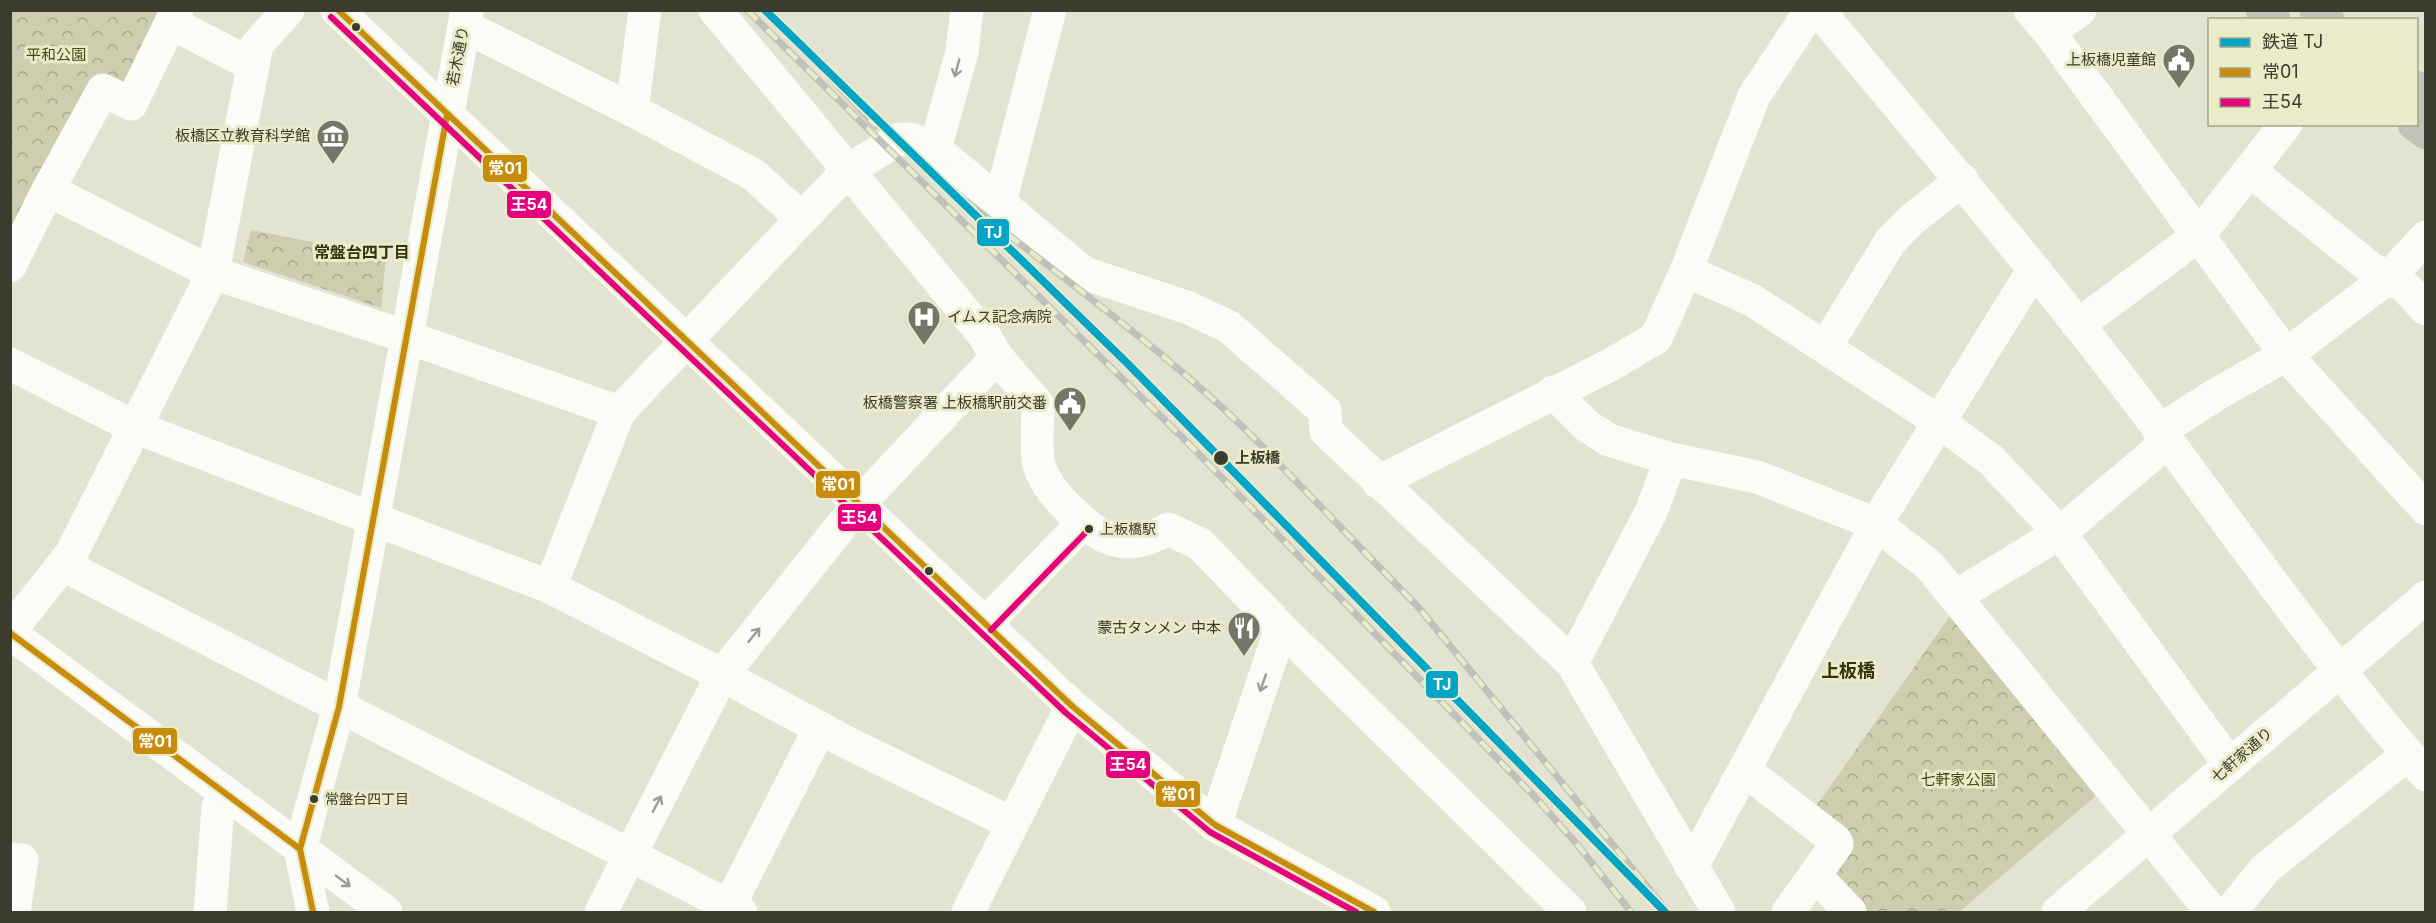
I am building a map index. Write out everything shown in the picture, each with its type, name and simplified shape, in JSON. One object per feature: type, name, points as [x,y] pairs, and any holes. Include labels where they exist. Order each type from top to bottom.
[{"type":"street","points":[[288,10],[257,45],[213,273],[71,554],[10,632],[386,912]]},
{"type":"street","points":[[338,10],[1072,706],[1215,825],[1374,912]]},
{"type":"street","points":[[632,110],[645,10]]},
{"type":"street","points":[[715,10],[984,335],[996,357],[1038,405],[1039,464],[1044,478],[1058,498],[1083,523],[1107,539],[1139,542],[1156,537],[1168,529],[1200,543],[1281,628],[1570,912]]},
{"type":"street","points":[[1000,202],[1050,10]]},
{"type":"street","points":[[1378,482],[1611,364],[1656,338],[1686,271],[1754,96],[1811,10]]},
{"type":"street","points":[[1818,10],[2034,269],[2340,671],[2416,765],[2265,869],[2230,912]]},
{"type":"street","points":[[2080,10],[2039,21],[2286,355],[2426,508]]},
{"type":"street","points":[[935,149],[962,52],[960,12]]},
{"type":"street","points":[[10,266],[48,190],[103,90],[131,104],[174,17],[253,65]]},
{"type":"street","points":[[466,18],[754,175],[802,219]]},
{"type":"street","name":"若木通り","points":[[313,912],[300,849],[339,707],[466,18]]},
{"type":"street","points":[[2078,325],[2199,236],[2284,126]]},
{"type":"street","points":[[550,587],[619,412],[847,171],[899,139],[911,139],[935,149],[1084,273],[1189,308],[1229,327],[1325,411],[1326,431],[1572,663],[1719,912]]},
{"type":"street","points":[[2250,171],[2373,270],[2404,286],[2426,309]]},
{"type":"street","points":[[1826,346],[1890,242],[1910,221],[1962,180]]},
{"type":"street","points":[[48,190],[213,273],[407,337],[619,412]]},
{"type":"street","points":[[1956,596],[2060,533],[2163,436],[2217,394],[2286,355],[2389,277],[2426,237]]},
{"type":"street","points":[[1690,865],[1695,861],[1876,524],[2034,269]]},
{"type":"street","points":[[1686,271],[1752,300],[1826,346],[1938,421],[1991,460],[2060,533],[2230,765]]},
{"type":"street","points":[[602,912],[722,675],[858,505],[996,357]]},
{"type":"street","points":[[10,364],[135,427],[550,587],[820,728],[1011,823]]},
{"type":"street","points":[[1553,392],[1587,426],[1609,440],[1671,459],[1756,477],[1876,524],[1929,565],[2212,912]]},
{"type":"street","points":[[1572,663],[1651,512],[1671,459]]},
{"type":"street","points":[[985,624],[1083,523]]},
{"type":"street","points":[[63,565],[735,909],[820,728]]},
{"type":"street","name":"七軒家通り","points":[[2058,912],[2426,597]]},
{"type":"street","points":[[1215,825],[1281,628]]},
{"type":"street","points":[[968,912],[1072,706]]},
{"type":"street","points":[[1744,770],[1835,840],[1837,844],[1836,849],[1788,912]]},
{"type":"street","points":[[210,912],[218,807],[226,794]]},
{"type":"street","points":[[10,859],[22,860],[14,912]]},
{"type":"street","points":[[1815,875],[1850,912]]},
{"type":"green space","name":"平和公園","points":[[11,11],[165,11],[122,86],[97,73],[11,242]]},
{"type":"green space","points":[[251,230],[386,257],[381,308],[243,262]]},
{"type":"green space","name":"七軒家公園","points":[[1955,609],[2098,794],[1959,912],[1857,912],[1820,875],[1853,842],[1812,812]]},
{"type":"railway","points":[[747,10],[1185,440],[1536,798],[1576,843],[1631,912]]},
{"type":"railway","points":[[831,78],[876,126]]},
{"type":"railway","points":[[921,164],[1176,367],[1256,440],[1419,608],[1668,912]]},
{"type":"rail line","name":"TJ","points":[[765,10],[1128,364],[1665,912]]},
{"type":"transit line","name":"常01","points":[[338,10],[1072,706],[1215,825],[1374,912]]},
{"type":"transit line","name":"王54","points":[[331,17],[1066,713],[1210,832],[1356,912]]},
{"type":"transit line","name":"常01","points":[[313,912],[300,849],[339,707],[447,115]]},
{"type":"transit line","name":"王54","points":[[991,630],[1089,529]]},
{"type":"transit line","name":"常01","points":[[10,633],[300,849]]},
{"type":"place","name":"上板橋児童館","points":[[2179,89]]},
{"type":"place","name":"板橋区立教育科学館","points":[[333,165]]},
{"type":"place","name":"イムス記念病院","points":[[924,346]]},
{"type":"place","name":"板橋警察署 上板橋駅前交番","points":[[1070,432]]},
{"type":"place","name":"上板橋","points":[[1221,458]]},
{"type":"place","name":"上板橋駅","points":[[1089,529]]},
{"type":"place","name":"蒙古タンメン 中本","points":[[1244,657]]},
{"type":"place","name":"常盤台四丁目","points":[[314,799]]},
{"type":"district","name":"常盤台四丁目","points":[[362,252]]},
{"type":"district","name":"上板橋","points":[[1848,671]]}]
